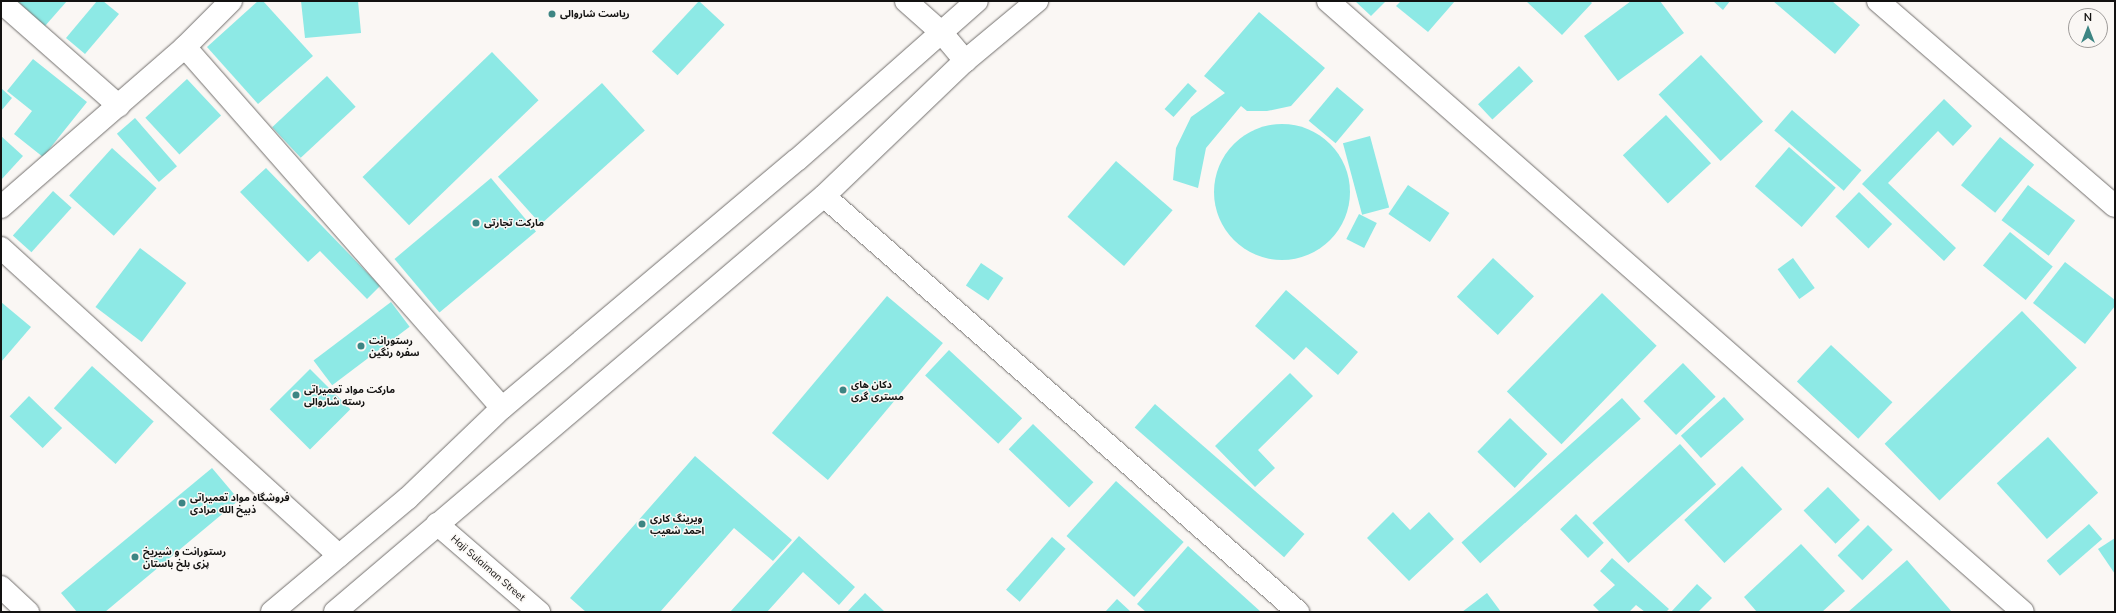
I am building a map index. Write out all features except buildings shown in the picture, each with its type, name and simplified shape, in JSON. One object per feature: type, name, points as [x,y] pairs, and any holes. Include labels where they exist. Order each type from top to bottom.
[{"type":"street","points":[[1,207],[119,106],[185,47],[231,1]]},
{"type":"street","points":[[906,1],[940,32],[965,61]]},
{"type":"street","points":[[272,612],[408,498],[502,408],[797,160],[940,32],[977,1]]},
{"type":"street","points":[[335,612],[824,196],[965,61],[1037,1]]},
{"type":"street","points":[[1328,1],[2023,612]]},
{"type":"street","points":[[1878,1],[2115,206]]},
{"type":"street","points":[[1,2],[119,106]]},
{"type":"street","points":[[185,47],[502,408]]},
{"type":"street","points":[[824,196],[1298,612]]},
{"type":"street","points":[[1,248],[339,556]]},
{"type":"street","name":"Haji Sulaiman Street","points":[[437,524],[539,612]]},
{"type":"street","points":[[1,588],[28,612]]},
{"type":"place","name":"ریاست شاروالی","points":[[552,14]]},
{"type":"place","name":"مارکت تجارتی","points":[[476,223]]},
{"type":"place","name":"رستورانت سفره رنگین","points":[[361,346]]},
{"type":"place","name":"دکان های مستری گری","points":[[843,390]]},
{"type":"place","name":"مارکت مواد تعمیراتی رسته شاروالی","points":[[296,395]]},
{"type":"place","name":"فروشگاه مواد تعمیراتی ذبیخ الله مرادی","points":[[182,503]]},
{"type":"place","name":"ویرینگ کاری احمد شعیب","points":[[642,524]]},
{"type":"place","name":"رستورانت و شیریخ پزی بلخ باستان","points":[[135,557]]}]
